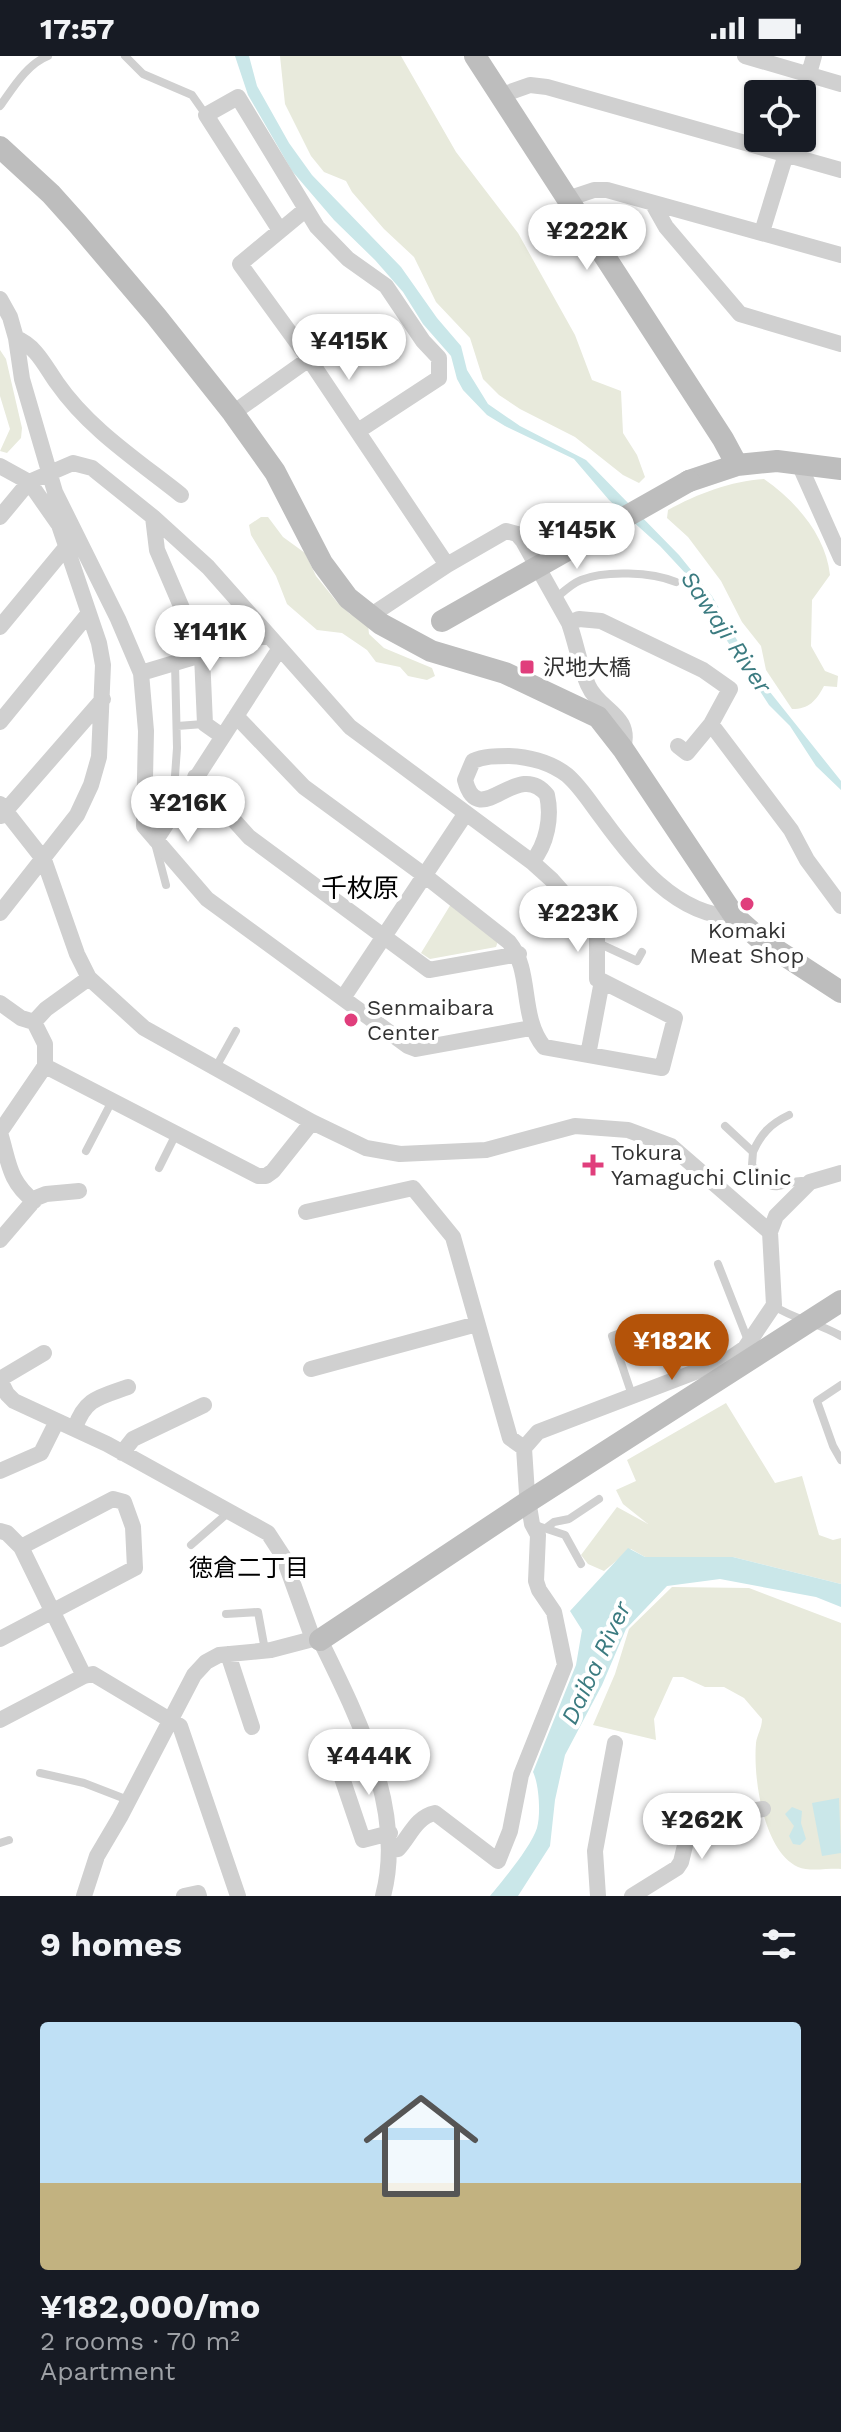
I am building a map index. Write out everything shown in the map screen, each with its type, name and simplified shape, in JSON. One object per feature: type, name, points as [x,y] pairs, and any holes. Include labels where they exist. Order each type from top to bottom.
[{"type":"street","points":[[475,56],[737,465]]},
{"type":"street","points":[[745,56],[841,84]]},
{"type":"street","points":[[807,80],[814,56]]},
{"type":"street","points":[[502,95],[530,85],[547,87],[744,135]]},
{"type":"street","points":[[279,229],[206,115],[238,97],[317,227],[348,259],[386,286],[423,341],[439,358],[439,378],[358,431]]},
{"type":"street","points":[[0,147],[51,194],[87,234],[233,413],[275,472],[322,563],[348,598],[370,616],[431,651],[505,673],[598,717],[623,749],[735,917],[761,940],[841,992]]},
{"type":"street","points":[[762,232],[786,152]]},
{"type":"street","points":[[801,152],[841,170]]},
{"type":"street","points":[[567,199],[594,190],[607,190],[841,255]]},
{"type":"street","points":[[653,204],[666,227],[740,314],[841,344]]},
{"type":"street","points":[[305,210],[240,264],[309,359],[447,565]]},
{"type":"street","points":[[0,299],[10,317],[16,338],[22,379],[55,492],[118,619],[141,673],[146,731],[142,820],[156,840],[207,899],[412,1048],[531,1028]]},
{"type":"street","points":[[16,338],[28,343],[90,423],[181,495]]},
{"type":"street","points":[[233,413],[309,359]]},
{"type":"street","points":[[411,641],[689,481],[737,465],[777,461],[841,469]]},
{"type":"street","points":[[0,517],[29,482],[73,463],[92,468],[153,517],[208,567],[350,727],[552,880],[597,931],[597,979],[675,1018],[662,1068],[544,1047],[531,1028],[519,954],[501,933],[304,787],[236,716]]},
{"type":"street","points":[[799,464],[841,558]]},
{"type":"street","points":[[0,466],[29,482],[53,513],[67,546],[103,665],[99,757],[91,785],[77,815],[0,913]]},
{"type":"street","points":[[153,517],[157,550],[202,655],[205,724],[222,736]]},
{"type":"street","points":[[370,616],[500,533],[517,534],[569,623],[589,688],[624,728],[627,737],[623,749]]},
{"type":"street","points":[[0,627],[67,546]]},
{"type":"street","points":[[0,722],[89,613]]},
{"type":"street","points":[[569,623],[579,619],[601,621],[703,670],[730,689],[711,724],[687,753],[678,746]]},
{"type":"street","points":[[141,673],[268,635]]},
{"type":"street","points":[[156,840],[280,648]]},
{"type":"street","points":[[103,699],[2,811],[44,860],[77,954],[89,978],[144,1028],[312,1122],[366,1148],[400,1154],[486,1150],[575,1126],[628,1130],[671,1146],[770,1232]]},
{"type":"street","points":[[711,724],[791,830],[807,860],[841,906]]},
{"type":"street","points":[[532,862],[545,838],[549,816],[547,795],[535,783],[524,782],[491,799],[479,800],[471,795],[465,780],[473,761],[493,756],[522,757],[556,768],[577,786],[631,858],[657,883],[707,914],[735,917]]},
{"type":"street","points":[[195,777],[249,837],[429,970],[519,954]]},
{"type":"street","points":[[343,998],[466,813]]},
{"type":"street","points":[[34,1022],[46,1009],[89,978]]},
{"type":"street","points":[[588,1055],[602,981]]},
{"type":"street","points":[[3,1012],[34,1022],[45,1044],[45,1066],[0,1132],[9,1171],[25,1194],[34,1201]]},
{"type":"street","points":[[45,1066],[258,1176],[266,1176],[312,1122]]},
{"type":"street","points":[[341,1775],[363,1840],[390,1842],[398,1849],[421,1818],[435,1813],[498,1861],[505,1849],[521,1775],[565,1665],[557,1620],[536,1581],[539,1526],[529,1501],[524,1475],[524,1448],[538,1432],[729,1359],[749,1344],[774,1305],[770,1232],[776,1216],[810,1182],[841,1173]]},
{"type":"street","points":[[306,1212],[413,1188],[453,1237],[510,1438],[524,1448]]},
{"type":"street","points":[[0,1240],[34,1201],[46,1194],[79,1191]]},
{"type":"street","points":[[84,1896],[97,1856],[194,1675],[206,1662],[219,1655],[265,1651],[316,1639],[841,1301]]},
{"type":"street","points":[[311,1369],[477,1324]]},
{"type":"street","points":[[44,1353],[2,1388],[14,1401],[122,1453],[268,1533],[276,1543],[364,1742],[379,1785],[390,1842],[383,1896]]},
{"type":"street","points":[[75,1428],[84,1407],[91,1401],[128,1387]]},
{"type":"street","points":[[122,1453],[133,1439],[204,1405]]},
{"type":"street","points":[[0,1471],[41,1453],[57,1421]]},
{"type":"street","points":[[0,1639],[135,1568],[133,1527],[124,1502],[113,1499],[21,1547]]},
{"type":"street","points":[[0,1531],[7,1533],[21,1547],[84,1676]]},
{"type":"street","points":[[228,1654],[252,1727]]},
{"type":"street","points":[[0,1720],[93,1674],[180,1726],[238,1896]]},
{"type":"street","points":[[598,1896],[595,1851],[615,1743]]},
{"type":"street","points":[[632,1896],[677,1868],[688,1833],[729,1815],[763,1809]]},
{"type":"street","points":[[184,1896],[198,1893],[199,1896]]},
{"type":"lane","points":[[0,106],[26,72],[48,56]]},
{"type":"lane","points":[[125,56],[143,74],[192,95],[206,115]]},
{"type":"lane","points":[[554,600],[578,580],[590,577],[633,574],[676,582]]},
{"type":"lane","points":[[175,663],[177,726],[174,790],[179,804]]},
{"type":"lane","points":[[177,726],[205,724]]},
{"type":"lane","points":[[156,840],[166,885]]},
{"type":"lane","points":[[598,943],[637,961],[642,952]]},
{"type":"lane","points":[[216,1067],[236,1031]]},
{"type":"lane","points":[[86,1151],[112,1101]]},
{"type":"lane","points":[[789,1115],[773,1123],[763,1133],[753,1152],[752,1165],[769,1184],[782,1187],[798,1181],[810,1182]]},
{"type":"lane","points":[[725,1126],[753,1152]]},
{"type":"lane","points":[[159,1168],[176,1134]]},
{"type":"lane","points":[[718,1264],[749,1344]]},
{"type":"lane","points":[[774,1305],[841,1336]]},
{"type":"lane","points":[[632,1396],[612,1336],[657,1320],[680,1378]]},
{"type":"lane","points":[[841,1385],[817,1401],[841,1460]]},
{"type":"lane","points":[[539,1526],[569,1519],[599,1499]]},
{"type":"lane","points":[[191,1545],[229,1512]]},
{"type":"lane","points":[[539,1526],[565,1535],[581,1564]]},
{"type":"lane","points":[[226,1614],[258,1612],[265,1651]]},
{"type":"lane","points":[[40,1773],[84,1783],[129,1800]]},
{"type":"shaded area","points":[[280,56],[401,56],[456,152],[518,233],[575,335],[592,380],[621,391],[623,433],[637,455],[645,477],[639,483],[623,475],[575,437],[499,395],[483,379],[470,338],[436,302],[414,257],[384,229],[346,181],[324,172],[311,156],[285,104]]},
{"type":"shaded area","points":[[0,350],[6,359],[22,428],[21,438],[7,453],[0,451],[10,429],[0,396]]},
{"type":"shaded area","points":[[764,479],[808,521],[822,547],[830,575],[812,600],[811,646],[825,671],[838,676],[837,687],[824,686],[811,703],[798,709],[792,709],[766,670],[761,646],[742,622],[721,581],[688,537],[667,518],[668,510],[702,494],[739,482]]},
{"type":"shaded area","points":[[261,517],[268,517],[283,537],[305,553],[316,576],[337,602],[350,614],[360,616],[368,624],[369,634],[384,648],[432,668],[435,676],[427,680],[408,676],[400,667],[376,662],[367,650],[342,633],[317,630],[287,604],[276,576],[251,535],[249,525]]},
{"type":"shaded area","points":[[451,904],[498,941],[496,947],[430,959],[421,953]]},
{"type":"shaded area","points":[[726,1403],[775,1483],[802,1476],[819,1535],[833,1540],[841,1538],[841,1584],[733,1557],[645,1557],[631,1549],[604,1571],[588,1564],[581,1555],[617,1507],[648,1524],[623,1504],[616,1490],[636,1481],[627,1460]]},
{"type":"shaded area","points":[[672,1587],[749,1588],[841,1623],[841,1869],[798,1867],[776,1846],[763,1812],[756,1774],[756,1743],[762,1719],[744,1698],[724,1687],[705,1687],[683,1677],[673,1677],[654,1719],[656,1740],[593,1725],[615,1674],[629,1629]]},
{"type":"water","name":"Sawaji River","points":[[235,56],[249,56],[257,86],[289,143],[312,175],[401,267],[461,346],[467,370],[488,404],[520,426],[586,460],[679,555],[712,596],[758,677],[841,781],[841,790],[816,766],[790,726],[769,705],[722,633],[700,589],[660,546],[609,500],[574,459],[487,415],[463,390],[451,356],[423,324],[403,292],[292,171],[248,95]]},
{"type":"water","name":"Daiba River","points":[[628,1548],[645,1557],[733,1557],[841,1584],[841,1607],[816,1597],[720,1579],[667,1586],[626,1629],[602,1685],[565,1755],[555,1800],[550,1846],[518,1896],[490,1896],[523,1854],[537,1828],[539,1799],[533,1772],[576,1665],[582,1630],[570,1611]]},
{"type":"water","points":[[839,1798],[841,1853],[822,1856],[812,1803]]},
{"type":"water","points":[[792,1807],[802,1811],[801,1823],[806,1839],[800,1845],[793,1844],[789,1836],[794,1826],[785,1814]]},
{"type":"place","name":"沢地大橋","points":[[527,667]]},
{"type":"place","name":"Komaki Meat Shop","points":[[747,904]]},
{"type":"place","name":"Senmaibara Center","points":[[351,1020]]},
{"type":"place","name":"Tokura Yamaguchi Clinic","points":[[593,1165]]},
{"type":"district","name":"千枚原","points":[[360,888]]},
{"type":"district","name":"徳倉二丁目","points":[[249,1568]]}]
